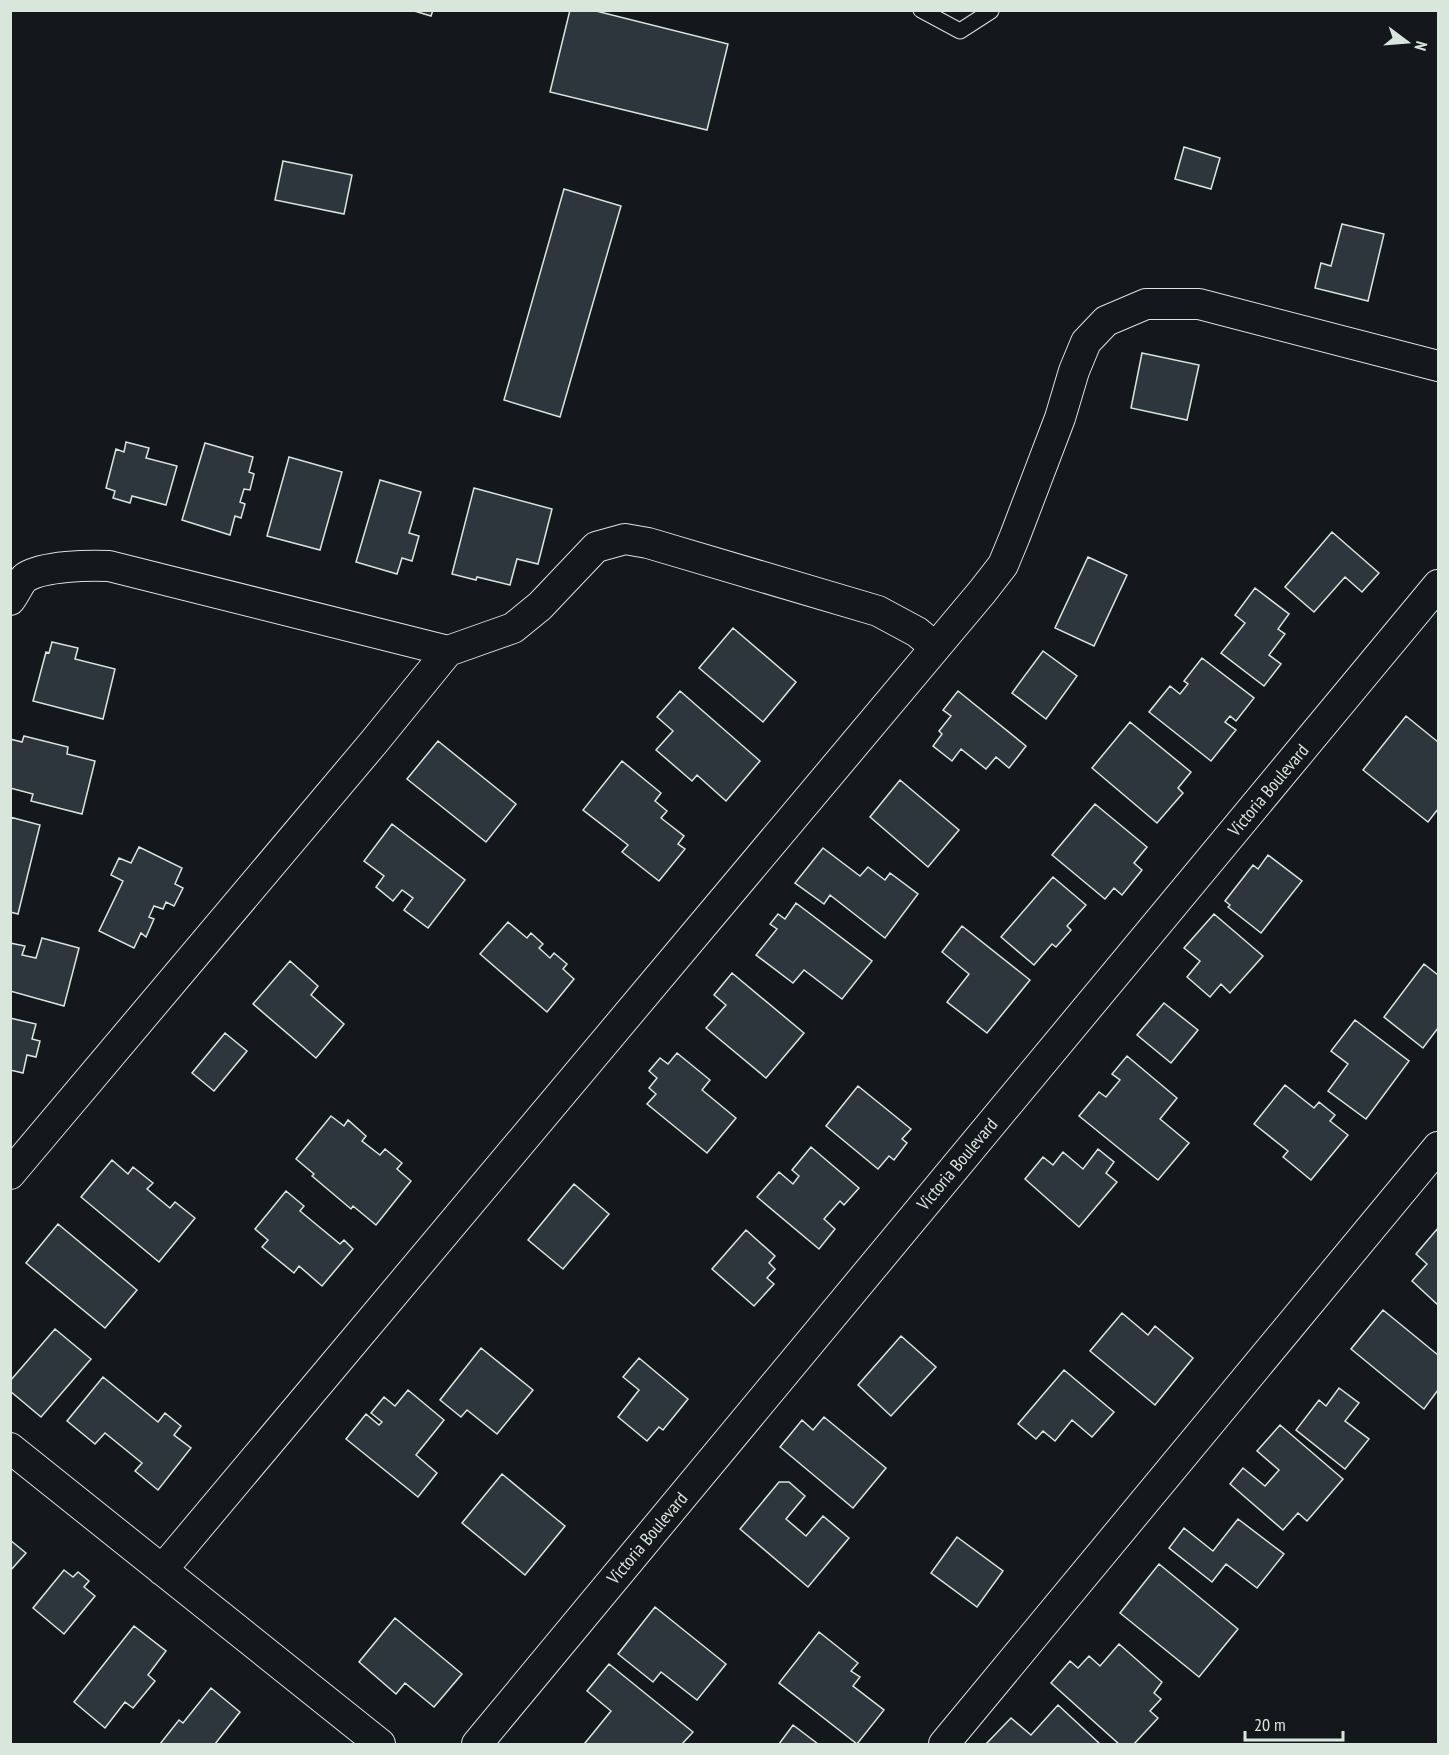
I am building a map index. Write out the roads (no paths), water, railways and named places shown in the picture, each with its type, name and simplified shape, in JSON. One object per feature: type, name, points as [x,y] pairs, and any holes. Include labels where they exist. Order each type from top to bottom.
[{"type":"street","points":[[162,1570],[982,592],[1003,564],[1060,417],[1086,342],[1106,321],[1146,304],[1198,304],[1438,366]]},
{"type":"street","points":[[10,1174],[367,751],[448,651],[513,628],[540,606],[596,547],[625,539],[648,543],[878,611],[917,632],[935,647]]},
{"type":"street","points":[[10,600],[25,577],[77,565],[109,566],[448,651]]},
{"type":"street","name":"Victoria Boulevard","points":[[477,1744],[1438,585]]},
{"type":"street","points":[[944,1744],[1438,1147]]},
{"type":"street","points":[[10,1448],[380,1744]]},
{"type":"lane","points":[[921,10],[960,32],[991,11]]}]
